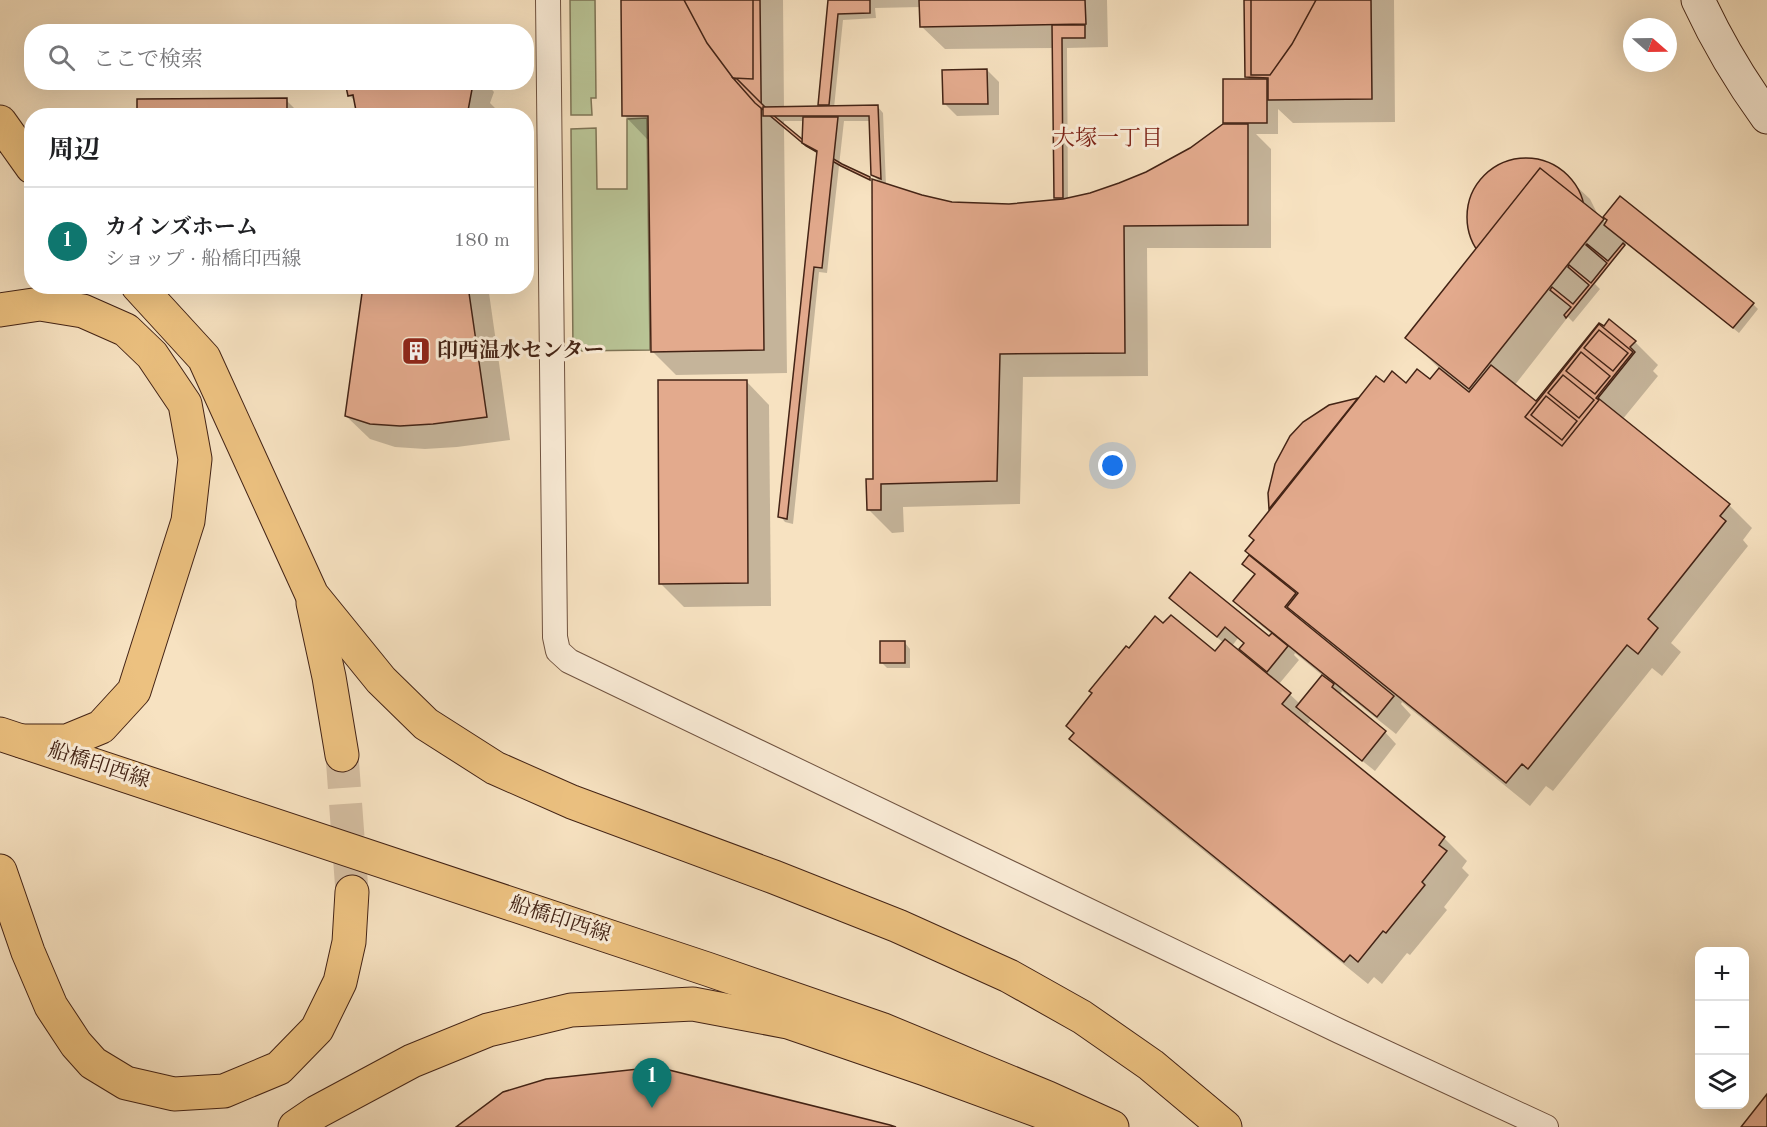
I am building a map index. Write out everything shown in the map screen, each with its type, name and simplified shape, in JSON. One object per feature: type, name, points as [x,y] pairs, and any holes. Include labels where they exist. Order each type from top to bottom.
[{"type":"main road","points":[[0,122],[24,156]]},
{"type":"main road","points":[[145,294],[204,358],[312,595],[342,755]]},
{"type":"main road","points":[[0,310],[40,304],[83,311],[126,330],[152,355],[185,404],[195,459],[188,521],[134,691],[101,727],[67,741],[11,737]]},
{"type":"main road","points":[[312,595],[381,680],[426,724],[495,768],[572,802],[774,877],[897,926],[1008,976],[1082,1017],[1151,1065],[1225,1127]]},
{"type":"main road","name":"船橋印西線","points":[[11,737],[881,1029],[1112,1127]]},
{"type":"main road","points":[[0,871],[28,952],[51,1006],[76,1044],[93,1064],[126,1083],[174,1094],[224,1091],[279,1068],[317,1029],[340,982],[349,942],[352,892]]},
{"type":"main road","points":[[295,1127],[317,1112],[412,1061],[488,1030],[571,1010],[693,1004],[788,1022],[1083,1127]]},
{"type":"street","points":[[548,0],[555,637],[558,651],[569,661],[1307,1016],[1546,1127]]},
{"type":"street","points":[[1698,0],[1714,35],[1767,117]]},
{"type":"green space","points":[[570,0],[595,0],[596,98],[591,98],[592,115],[571,115]]},
{"type":"green space","points":[[647,118],[650,350],[573,351],[571,129],[596,128],[597,189],[627,189],[627,119]]},
{"type":"building","points":[[621,0],[760,0],[764,350],[651,352],[648,116],[622,116]]},
{"type":"building","points":[[684,0],[753,0],[753,79],[733,78],[707,43]]},
{"type":"building","points":[[828,0],[870,0],[870,13],[838,14],[829,105],[818,105]]},
{"type":"building","points":[[919,0],[1085,0],[1086,24],[920,27]]},
{"type":"building","points":[[1244,0],[1371,0],[1372,99],[1268,100],[1268,78],[1245,77]]},
{"type":"building","points":[[1251,0],[1316,0],[1292,44],[1270,75],[1251,75]]},
{"type":"building","points":[[1052,25],[1085,25],[1085,38],[1062,38],[1063,198],[1054,198]]},
{"type":"building","points":[[987,69],[988,104],[943,104],[942,70]]},
{"type":"building","points":[[733,78],[737,79],[773,115],[808,144],[870,177],[870,180],[806,146],[755,103]]},
{"type":"building","points":[[1223,79],[1267,79],[1267,123],[1223,123]]},
{"type":"building","points":[[347,90],[472,90],[468,108],[355,108],[353,95],[348,96]]},
{"type":"building","points":[[287,98],[287,108],[137,108],[137,99]]},
{"type":"building","points":[[878,105],[881,179],[871,175],[869,116],[763,116],[763,107]]},
{"type":"building","points":[[803,117],[838,117],[822,268],[814,267],[787,519],[778,517],[817,151],[802,143]]},
{"type":"building","points":[[1223,124],[1248,124],[1248,225],[1124,226],[1125,353],[1000,354],[997,481],[881,484],[881,510],[867,510],[866,479],[873,479],[872,179],[952,202],[1009,204],[1063,199],[1090,193],[1146,172],[1190,148]]},
{"type":"building","points":[[1526,158],[1549,163],[1568,175],[1580,194],[1585,217],[1580,240],[1568,259],[1549,271],[1526,276],[1503,271],[1484,259],[1472,240],[1467,217],[1472,194],[1484,175],[1503,163]]},
{"type":"building","points":[[1540,168],[1604,219],[1469,389],[1405,338]]},
{"type":"building","points":[[1620,196],[1754,303],[1733,328],[1604,225],[1607,220],[1603,217]]},
{"type":"building","points":[[1623,243],[1625,245],[1566,318],[1564,315],[1571,307],[1550,290],[1552,287],[1573,304],[1589,285],[1568,267],[1569,265],[1591,283],[1607,263],[1586,245],[1608,261]]},
{"type":"building","name":"印西温水センター","points":[[362,294],[469,294],[487,417],[400,426],[370,424],[345,416]]},
{"type":"building","points":[[1609,319],[1636,341],[1630,347],[1635,352],[1598,398],[1730,504],[1720,516],[1726,521],[1648,619],[1658,628],[1638,654],[1627,645],[1528,769],[1522,764],[1506,783],[1287,607],[1298,593],[1245,551],[1254,540],[1249,536],[1376,376],[1384,382],[1392,371],[1406,383],[1417,369],[1430,379],[1439,368],[1469,392],[1491,365],[1536,401],[1599,323],[1604,326]]},
{"type":"building","points":[[1599,324],[1633,352],[1562,446],[1525,417]],"holes":[[[1599,330],[1628,353],[1613,371],[1584,348]],[[1581,352],[1610,376],[1595,394],[1566,371]],[[1563,375],[1594,400],[1579,418],[1548,393]],[[1546,396],[1577,421],[1562,440],[1531,415]]]},
{"type":"building","points":[[658,380],[747,380],[748,583],[659,584]]},
{"type":"building","points":[[1358,398],[1269,509],[1268,493],[1275,464],[1290,436],[1303,422],[1329,405]]},
{"type":"building","points":[[1249,555],[1296,593],[1285,607],[1394,696],[1377,717],[1233,601],[1255,574],[1242,564]]},
{"type":"building","points":[[1190,572],[1269,636],[1272,633],[1288,646],[1267,672],[1239,649],[1244,643],[1225,627],[1217,637],[1169,598]]},
{"type":"building","points":[[1171,615],[1215,651],[1225,639],[1291,693],[1282,704],[1445,837],[1439,845],[1447,851],[1422,882],[1425,885],[1386,933],[1383,931],[1358,962],[1350,955],[1344,962],[1069,739],[1074,733],[1066,726],[1092,693],[1089,691],[1126,646],[1129,648],[1155,616],[1163,623]]},
{"type":"building","points":[[880,641],[905,641],[905,663],[880,663]]},
{"type":"building","points":[[1322,675],[1334,684],[1332,687],[1386,731],[1362,761],[1296,707]]},
{"type":"building","points":[[657,1067],[896,1127],[456,1127],[503,1092],[546,1079]]},
{"type":"building","points":[[1767,1094],[1767,1127],[1741,1127]]},
{"type":"tunnel","points":[[342,755],[352,892]]},
{"type":"place","name":"印西温水センター","points":[[416,351]]},
{"type":"place","name":"カインズホーム","points":[[652,1108]]},
{"type":"district","name":"大塚一丁目","points":[[1108,139]]}]
